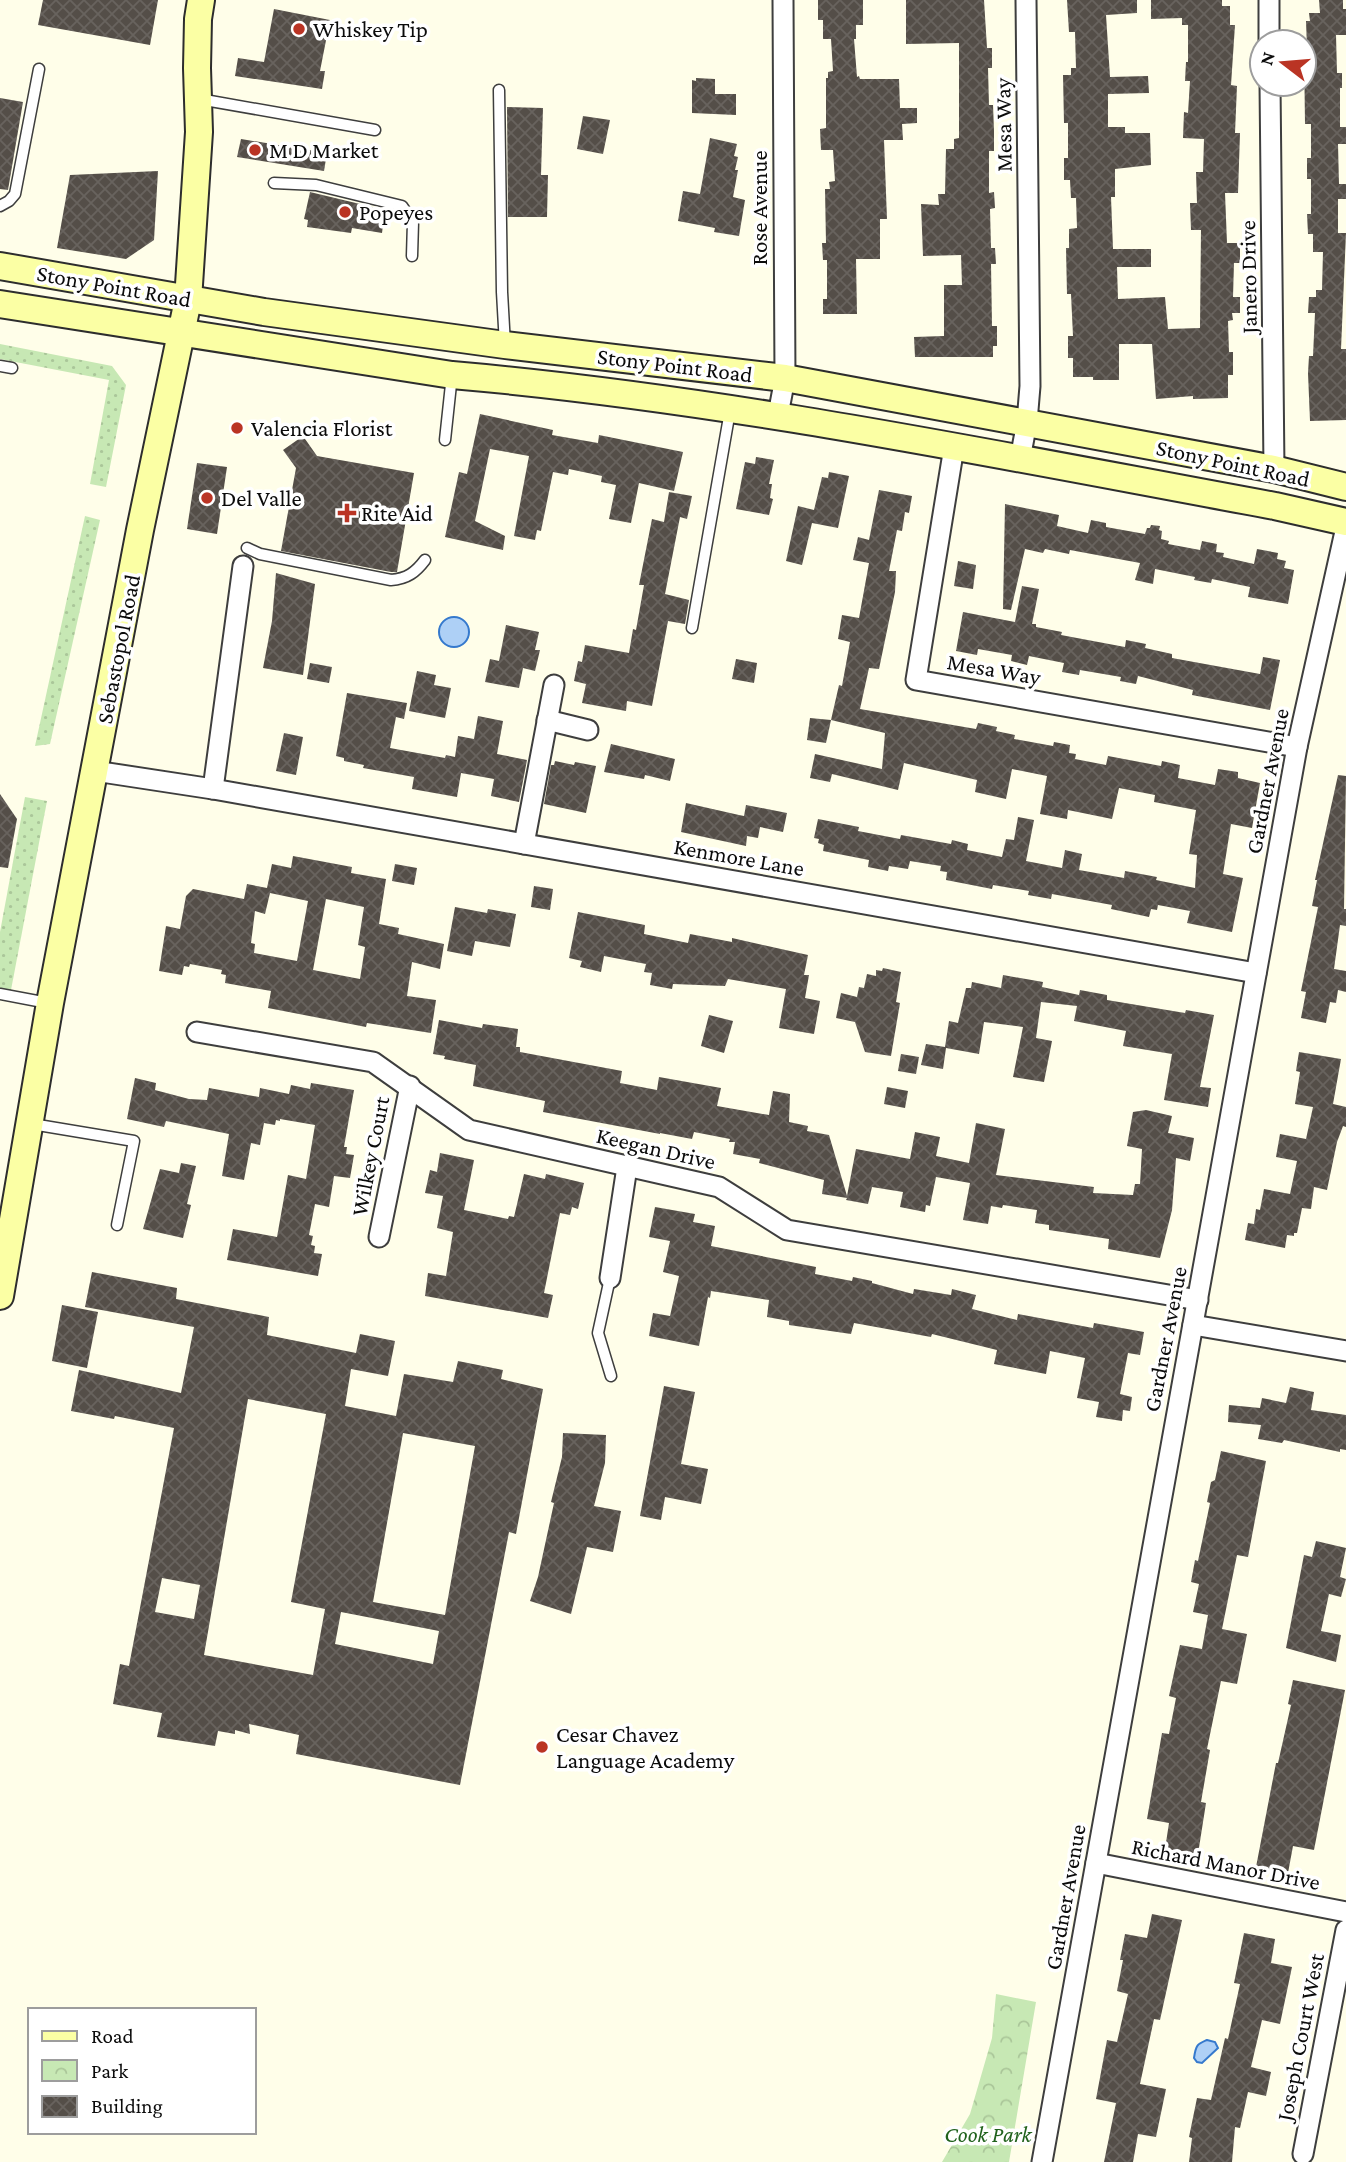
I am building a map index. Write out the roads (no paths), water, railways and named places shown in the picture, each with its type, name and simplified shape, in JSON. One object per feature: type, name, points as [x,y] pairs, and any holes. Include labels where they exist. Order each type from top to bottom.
[{"type":"main road","name":"Sebastopol Road","points":[[0,1296],[6,1218],[28,1123],[140,530],[188,300],[199,132],[198,19],[201,0]]},
{"type":"main road","name":"Stony Point Road","points":[[0,266],[188,300],[505,345],[785,378],[1274,469],[1346,487]]},
{"type":"main road","name":"Stony Point Road","points":[[0,304],[452,375],[778,415],[1275,506],[1346,524]]},
{"type":"main road","points":[[452,375],[458,363],[475,353],[544,357],[554,351]]},
{"type":"street","name":"Rose Avenue","points":[[778,415],[785,378],[783,0]]},
{"type":"street","name":"Mesa Way","points":[[1020,459],[1030,386],[1026,0]]},
{"type":"street","points":[[1269,0],[1269,28]]},
{"type":"street","name":"Janero Drive","points":[[1270,98],[1274,469]]},
{"type":"street","name":"Mesa Way","points":[[954,447],[916,680],[1297,747]]},
{"type":"street","name":"Gardner Avenue","points":[[1042,2162],[1297,747],[1346,524]]},
{"type":"street","points":[[213,789],[245,557]]},
{"type":"street","points":[[524,844],[554,685]]},
{"type":"street","points":[[547,720],[588,730]]},
{"type":"street","name":"Kenmore Lane","points":[[95,771],[213,789],[1256,973]]},
{"type":"street","name":"Keegan Drive","points":[[197,1032],[373,1062],[470,1130],[719,1187],[787,1230],[1198,1300]]},
{"type":"street","name":"Wilkey Court","points":[[379,1237],[410,1086]]},
{"type":"street","points":[[610,1278],[626,1167]]},
{"type":"street","points":[[1193,1325],[1346,1351]]},
{"type":"street","name":"Richard Manor Drive","points":[[1096,1863],[1346,1912]]},
{"type":"street","name":"Joseph Court West","points":[[1303,2154],[1346,1930]]},
{"type":"lane","points":[[0,206],[15,194],[39,69]]},
{"type":"lane","points":[[499,90],[505,345]]},
{"type":"lane","points":[[198,99],[376,130]]},
{"type":"lane","points":[[274,183],[316,185],[401,206],[412,222],[412,256]]},
{"type":"lane","points":[[0,366],[12,368]]},
{"type":"lane","points":[[445,440],[452,375]]},
{"type":"lane","points":[[692,628],[730,408]]},
{"type":"lane","points":[[245,557],[260,554],[391,580],[415,572],[425,560]]},
{"type":"lane","points":[[0,994],[50,1003]]},
{"type":"lane","points":[[28,1123],[134,1141],[117,1225]]},
{"type":"lane","points":[[610,1278],[598,1332],[611,1376]]},
{"type":"water","points":[[454,617],[465,621],[469,632],[465,643],[454,647],[443,643],[439,632],[443,621]]},
{"type":"water","points":[[1207,2040],[1215,2042],[1218,2048],[1202,2063],[1197,2062],[1194,2058],[1197,2047]]},
{"type":"place","name":"Whiskey Tip","points":[[299,29]]},
{"type":"place","name":"M D Market","points":[[255,150]]},
{"type":"place","name":"Popeyes","points":[[345,212]]},
{"type":"place","name":"Valencia Florist","points":[[237,428]]},
{"type":"place","name":"Del Valle","points":[[207,498]]},
{"type":"place","name":"Rite Aid","points":[[347,513]]},
{"type":"place","name":"Cesar Chavez Language Academy","points":[[542,1747]]},
{"type":"park label","name":"Cook Park","points":[[988,2134]]}]
